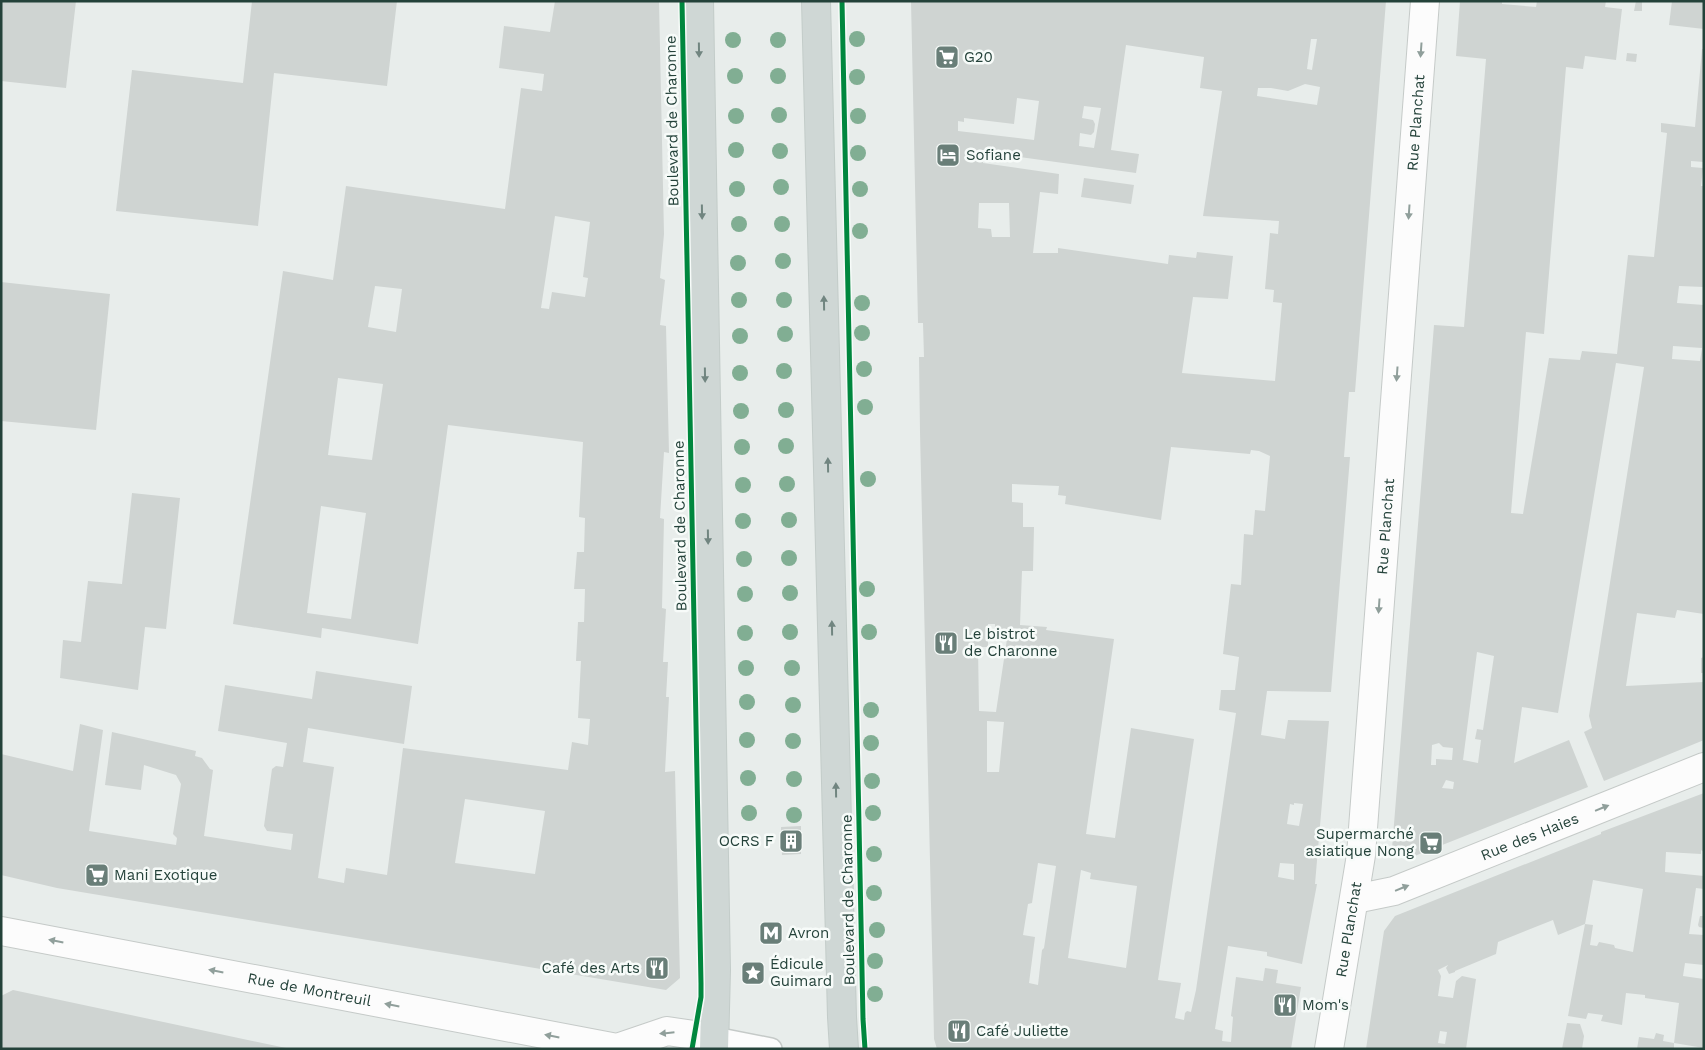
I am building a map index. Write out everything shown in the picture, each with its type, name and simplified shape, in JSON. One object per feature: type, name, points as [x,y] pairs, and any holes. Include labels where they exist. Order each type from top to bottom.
[{"type":"main road","name":"Boulevard de Charonne","points":[[698,1],[716,961],[714,1043]]},
{"type":"main road","name":"Boulevard de Charonne","points":[[816,1],[844,1049]]},
{"type":"street","name":"Rue Planchat","points":[[1329,1049],[1360,855],[1425,1]]},
{"type":"street","name":"Rue des Haies","points":[[1354,899],[1394,891],[1704,767]]},
{"type":"street","name":"Rue de Montreuil","points":[[1,931],[617,1048],[667,1031],[714,1043]]},
{"type":"lane","name":"Rue de Montreuil","points":[[714,1043],[771,1049]]},
{"type":"building","points":[[1,1],[76,1],[66,88],[1,81]]},
{"type":"building","points":[[252,1],[397,1],[387,86],[274,73],[258,226],[116,211],[132,70],[243,83]]},
{"type":"building","points":[[555,1],[659,1],[664,234],[660,278],[665,280],[660,325],[666,326],[669,453],[664,452],[660,518],[664,519],[662,608],[666,609],[663,662],[668,662],[666,697],[669,697],[665,772],[675,771],[680,978],[666,990],[57,888],[1,875],[1,754],[73,771],[80,724],[103,730],[89,831],[176,845],[177,838],[173,834],[181,784],[176,775],[144,765],[141,790],[105,785],[112,732],[196,751],[195,756],[202,758],[210,769],[213,770],[204,836],[291,850],[293,834],[267,831],[264,826],[272,769],[276,766],[283,767],[287,743],[218,731],[225,685],[312,699],[316,671],[412,686],[404,744],[308,728],[303,762],[334,767],[318,878],[344,883],[346,868],[387,875],[403,748],[568,770],[572,742],[588,745],[590,719],[578,718],[581,661],[576,661],[578,622],[584,622],[585,589],[574,589],[577,552],[584,552],[585,518],[579,517],[583,442],[448,425],[418,644],[322,628],[321,638],[233,624],[283,271],[333,280],[346,186],[505,209],[521,88],[542,91],[544,74],[499,68],[504,26],[550,32]],"holes":[[[555,216],[590,222],[583,277],[588,278],[585,297],[552,292],[549,309],[541,308]],[[375,286],[402,289],[396,332],[368,327]],[[338,378],[383,384],[372,460],[328,455]],[[321,506],[366,513],[351,619],[307,613]],[[465,799],[545,811],[535,874],[455,863]]]},
{"type":"building","points":[[911,1],[1386,1],[1355,392],[1349,392],[1344,457],[1350,457],[1331,692],[1267,691],[1261,735],[1285,739],[1288,720],[1329,721],[1315,884],[1317,884],[1302,964],[1267,956],[1267,952],[1228,946],[1215,1029],[1223,1031],[1222,1041],[1231,1042],[1233,1017],[1231,1016],[1236,977],[1263,981],[1265,968],[1278,970],[1276,983],[1301,987],[1291,1049],[937,1049],[934,1039],[920,432],[919,357],[924,357],[923,323],[918,323]],"holes":[[[1311,39],[1317,39],[1312,70],[1307,69]],[[1126,45],[1204,57],[1200,88],[1222,91],[1203,216],[1279,221],[1278,234],[1270,233],[1265,289],[1274,290],[1273,302],[1282,303],[1275,381],[1182,373],[1193,297],[1228,299],[1233,256],[1197,252],[1196,258],[1169,255],[1168,264],[1058,248],[1058,253],[1033,253],[1040,192],[1058,194],[1059,174],[983,163],[983,152],[1136,173],[1139,154],[1111,150]],[[1305,84],[1320,87],[1317,105],[1257,96],[1258,88],[1288,91]],[[1017,98],[1039,101],[1034,140],[958,131],[958,121],[964,122],[964,118],[1014,124]],[[1084,106],[1101,108],[1094,148],[1079,146],[1080,133],[1091,135],[1094,132],[1095,124],[1093,120],[1082,118]],[[979,203],[1009,203],[1010,237],[992,237],[991,229],[978,228]],[[1171,447],[1250,454],[1251,450],[1270,456],[1265,511],[1255,510],[1253,535],[1244,534],[1241,585],[1231,584],[1223,654],[1239,657],[1235,690],[1221,690],[1219,710],[1236,713],[1196,990],[1191,1012],[1187,1011],[1185,1013],[1184,1020],[1175,1018],[1181,983],[1158,980],[1194,739],[1131,728],[1115,838],[1086,834],[1114,639],[1046,630],[1047,627],[1020,625],[1022,571],[1033,571],[1034,527],[1023,527],[1023,503],[1012,502],[1012,484],[1059,486],[1058,495],[1066,496],[1065,504],[1161,520]],[[988,624],[995,624],[995,638],[1007,639],[996,712],[979,711],[978,647],[988,647]],[[987,721],[1004,722],[999,772],[987,772]],[[1290,804],[1303,804],[1299,826],[1287,824]],[[1038,863],[1056,866],[1038,985],[1029,983],[1035,937],[1023,935],[1028,904],[1032,903]],[[1280,863],[1294,864],[1294,880],[1278,877]],[[1081,870],[1091,873],[1090,879],[1137,886],[1126,968],[1068,958]]]},
{"type":"building","points":[[1460,1],[1502,1],[1502,4],[1536,7],[1537,1],[1606,1],[1605,7],[1622,9],[1616,60],[1585,56],[1583,69],[1566,67],[1544,334],[1526,332],[1511,513],[1523,514],[1549,358],[1580,360],[1582,351],[1617,354],[1628,255],[1654,257],[1667,133],[1661,132],[1661,123],[1695,127],[1702,49],[1704,49],[1704,162],[1691,161],[1691,167],[1703,168],[1701,186],[1704,186],[1704,287],[1679,286],[1677,303],[1704,305],[1704,614],[1677,610],[1675,618],[1637,613],[1626,686],[1704,682],[1704,740],[1604,781],[1584,732],[1592,728],[1589,716],[1644,367],[1616,363],[1558,713],[1522,707],[1514,763],[1569,740],[1588,787],[1407,859],[1392,849],[1434,325],[1464,327],[1486,59],[1456,56]],"holes":[[[1673,346],[1702,348],[1700,361],[1672,359]],[[1477,652],[1494,656],[1483,730],[1477,729],[1475,739],[1481,740],[1478,763],[1463,760]],[[1439,743],[1443,747],[1453,748],[1452,760],[1436,759],[1436,765],[1431,765],[1432,745]],[[1446,780],[1454,782],[1453,789],[1442,788]]]},
{"type":"building","points":[[1636,1],[1642,2],[1642,11],[1634,11]]},
{"type":"building","points":[[1672,1],[1704,1],[1704,29],[1669,25]]},
{"type":"building","points":[[1627,53],[1637,54],[1636,62],[1626,61]]},
{"type":"building","points":[[1084,178],[1134,185],[1131,204],[1081,197]]},
{"type":"building","points":[[1,282],[110,294],[96,430],[1,421]]},
{"type":"building","points":[[132,493],[180,498],[166,629],[145,627],[138,690],[60,678],[63,640],[81,642],[88,581],[122,584]]},
{"type":"building","points":[[1704,657],[1704,673],[1701,673],[1701,658]]},
{"type":"building","points":[[1704,793],[1704,852],[1701,850],[1701,854],[1666,852],[1665,872],[1704,876],[1704,889],[1696,888],[1689,934],[1704,935],[1704,965],[1685,963],[1683,976],[1704,979],[1704,1048],[1674,1043],[1679,1003],[1645,998],[1645,995],[1626,993],[1622,1025],[1601,1021],[1603,1015],[1588,1013],[1586,1019],[1568,1016],[1585,924],[1558,935],[1553,920],[1498,942],[1496,954],[1455,972],[1449,974],[1446,968],[1448,965],[1438,970],[1441,976],[1438,996],[1453,998],[1456,981],[1462,976],[1476,979],[1466,1049],[1366,1049],[1384,931],[1395,916],[1601,834],[1601,832]],"holes":[[[1593,880],[1643,889],[1633,952],[1599,942],[1597,946],[1590,945],[1593,925],[1585,924]],[[1440,1031],[1447,1032],[1445,1044],[1438,1043]]]},
{"type":"building","name":"OCRS F","points":[[801,826],[801,854],[782,855],[781,827]]},
{"type":"building","points":[[1700,916],[1704,916],[1704,928],[1698,925]]},
{"type":"building","points":[[13,990],[286,1049],[1,1049],[1,996]]},
{"type":"building","points":[[1567,1023],[1580,1024],[1584,1036],[1582,1049],[1562,1049]]},
{"type":"building","points":[[1656,1033],[1664,1035],[1663,1041],[1674,1043],[1674,1049],[1637,1049],[1639,1037],[1654,1039]]},
{"type":"cycle path","points":[[682,1],[701,983],[701,997],[692,1049]]},
{"type":"cycle path","points":[[842,1],[865,1049]]},
{"type":"place","name":"G20","points":[[947,57]]},
{"type":"place","name":"Sofiane","points":[[948,155]]},
{"type":"place","name":"Le bistrot de Charonne","points":[[946,643]]},
{"type":"place","name":"OCRS F","points":[[791,841]]},
{"type":"place","name":"Supermarché asiatique Nong","points":[[1431,843]]},
{"type":"place","name":"Mani Exotique","points":[[97,875]]},
{"type":"place","name":"Avron","points":[[771,933]]},
{"type":"place","name":"Café des Arts","points":[[657,968]]},
{"type":"place","name":"Édicule Guimard","points":[[753,973]]},
{"type":"place","name":"Mom's","points":[[1285,1005]]},
{"type":"place","name":"Café Juliette","points":[[959,1031]]}]
